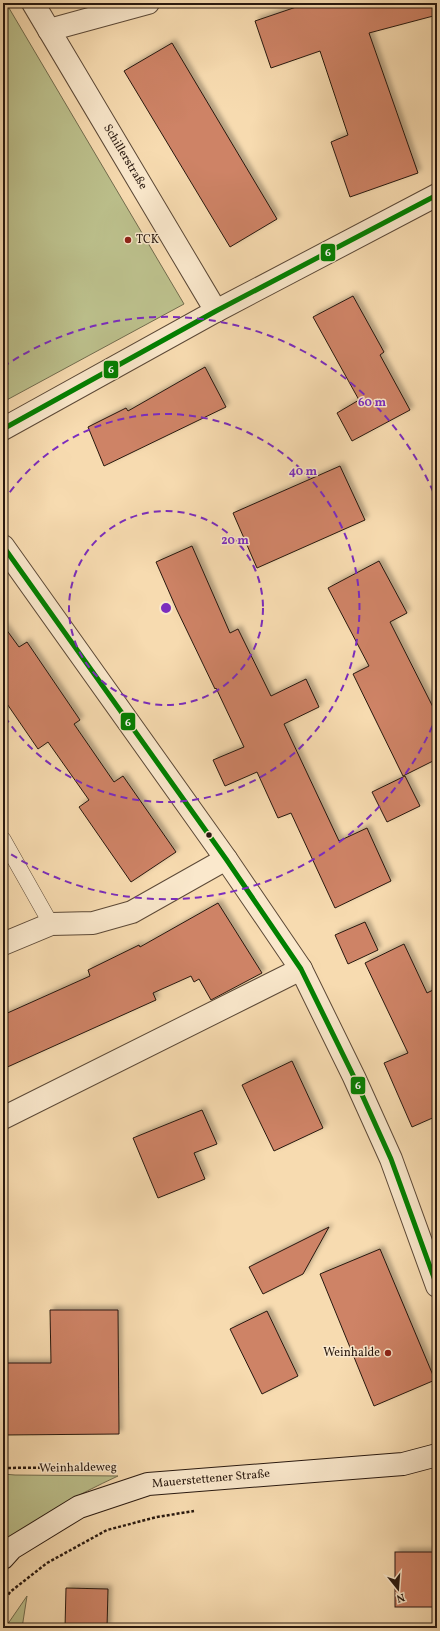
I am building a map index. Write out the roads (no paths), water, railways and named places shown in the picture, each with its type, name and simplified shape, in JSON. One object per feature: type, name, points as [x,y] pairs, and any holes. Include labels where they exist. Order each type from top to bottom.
[{"type":"street","name":"Schillerstraße","points":[[33,3],[216,311]]},
{"type":"street","points":[[49,30],[148,3]]},
{"type":"street","points":[[3,429],[216,311],[437,196]]},
{"type":"street","points":[[5,554],[226,859],[301,969],[354,1077],[390,1159],[437,1286]]},
{"type":"street","points":[[3,944],[51,924],[93,923],[132,912],[226,859]]},
{"type":"street","points":[[3,1118],[301,969]]},
{"type":"street","name":"Mauerstettener Straße","points":[[3,1558],[12,1548],[79,1507],[148,1484],[403,1464],[437,1455]]},
{"type":"lane","points":[[3,839],[51,924]]},
{"type":"place","name":"TCK","points":[[128,240]]},
{"type":"place","name":"Weinhalde","points":[[388,1353]]}]
